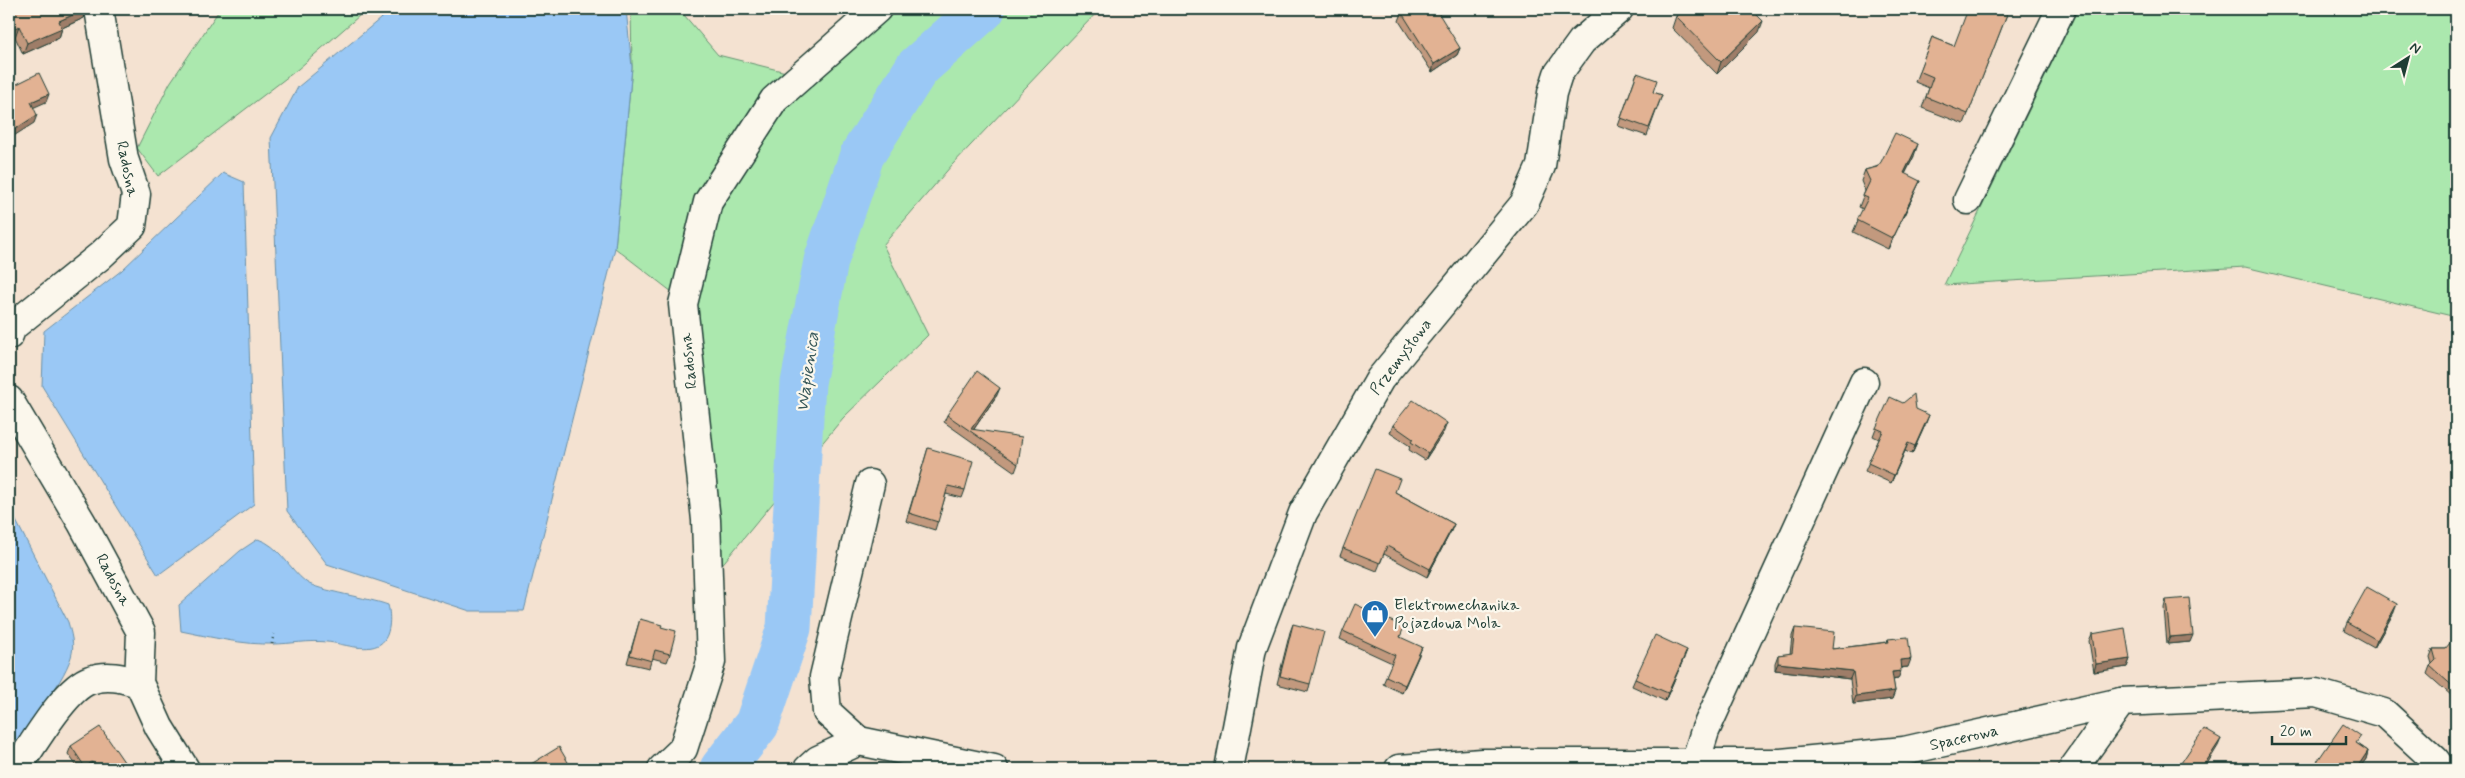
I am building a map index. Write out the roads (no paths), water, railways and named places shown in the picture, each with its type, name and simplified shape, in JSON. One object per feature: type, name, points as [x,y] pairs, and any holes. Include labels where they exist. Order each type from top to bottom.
[{"type":"street","name":"Radosna","points":[[9,335],[12,327],[100,256],[132,226],[136,194],[124,159],[99,9]]},
{"type":"street","name":"Radosna","points":[[662,769],[683,749],[711,662],[706,520],[683,304],[708,202],[774,100],[877,9]]},
{"type":"street","name":"Przemysłowa","points":[[1229,769],[1252,648],[1303,513],[1380,379],[1524,204],[1541,166],[1552,93],[1558,74],[1582,41],[1619,9]]},
{"type":"street","points":[[1968,200],[2061,9]]},
{"type":"street","points":[[1695,763],[1705,731],[1864,382]]},
{"type":"street","name":"Radosna","points":[[9,400],[82,523],[141,632],[139,682],[159,727],[185,769]]},
{"type":"street","points":[[870,484],[824,677],[827,712],[859,741],[994,769]]},
{"type":"street","points":[[16,769],[65,698],[88,680],[115,676],[139,682]]},
{"type":"street","name":"Spacerowa","points":[[1399,769],[1482,763],[1781,763],[1904,751],[2121,702],[2316,693],[2384,713],[2435,760],[2442,769]]},
{"type":"street","points":[[2073,769],[2121,702]]},
{"type":"street","points":[[808,769],[818,760],[859,741]]},
{"type":"water","points":[[392,9],[626,9],[632,67],[615,248],[524,611],[470,611],[327,564],[287,511],[271,138],[298,87]]},
{"type":"water","points":[[223,173],[244,182],[254,504],[158,575],[42,386],[44,331],[122,270]]},
{"type":"water","points":[[9,507],[68,622],[73,648],[71,657],[60,680],[9,752]]},
{"type":"water","points":[[258,539],[266,542],[278,552],[306,582],[332,591],[388,605],[390,615],[389,626],[384,641],[368,648],[320,642],[262,644],[227,640],[181,631],[179,605],[240,551]]},
{"type":"waterway","name":"Wapienica","points":[[722,769],[757,724],[789,628],[803,383],[826,261],[862,155],[917,68],[983,9]]},
{"type":"place","name":"Elektromechanika Pojazdowa Mola","points":[[1375,638]]}]
